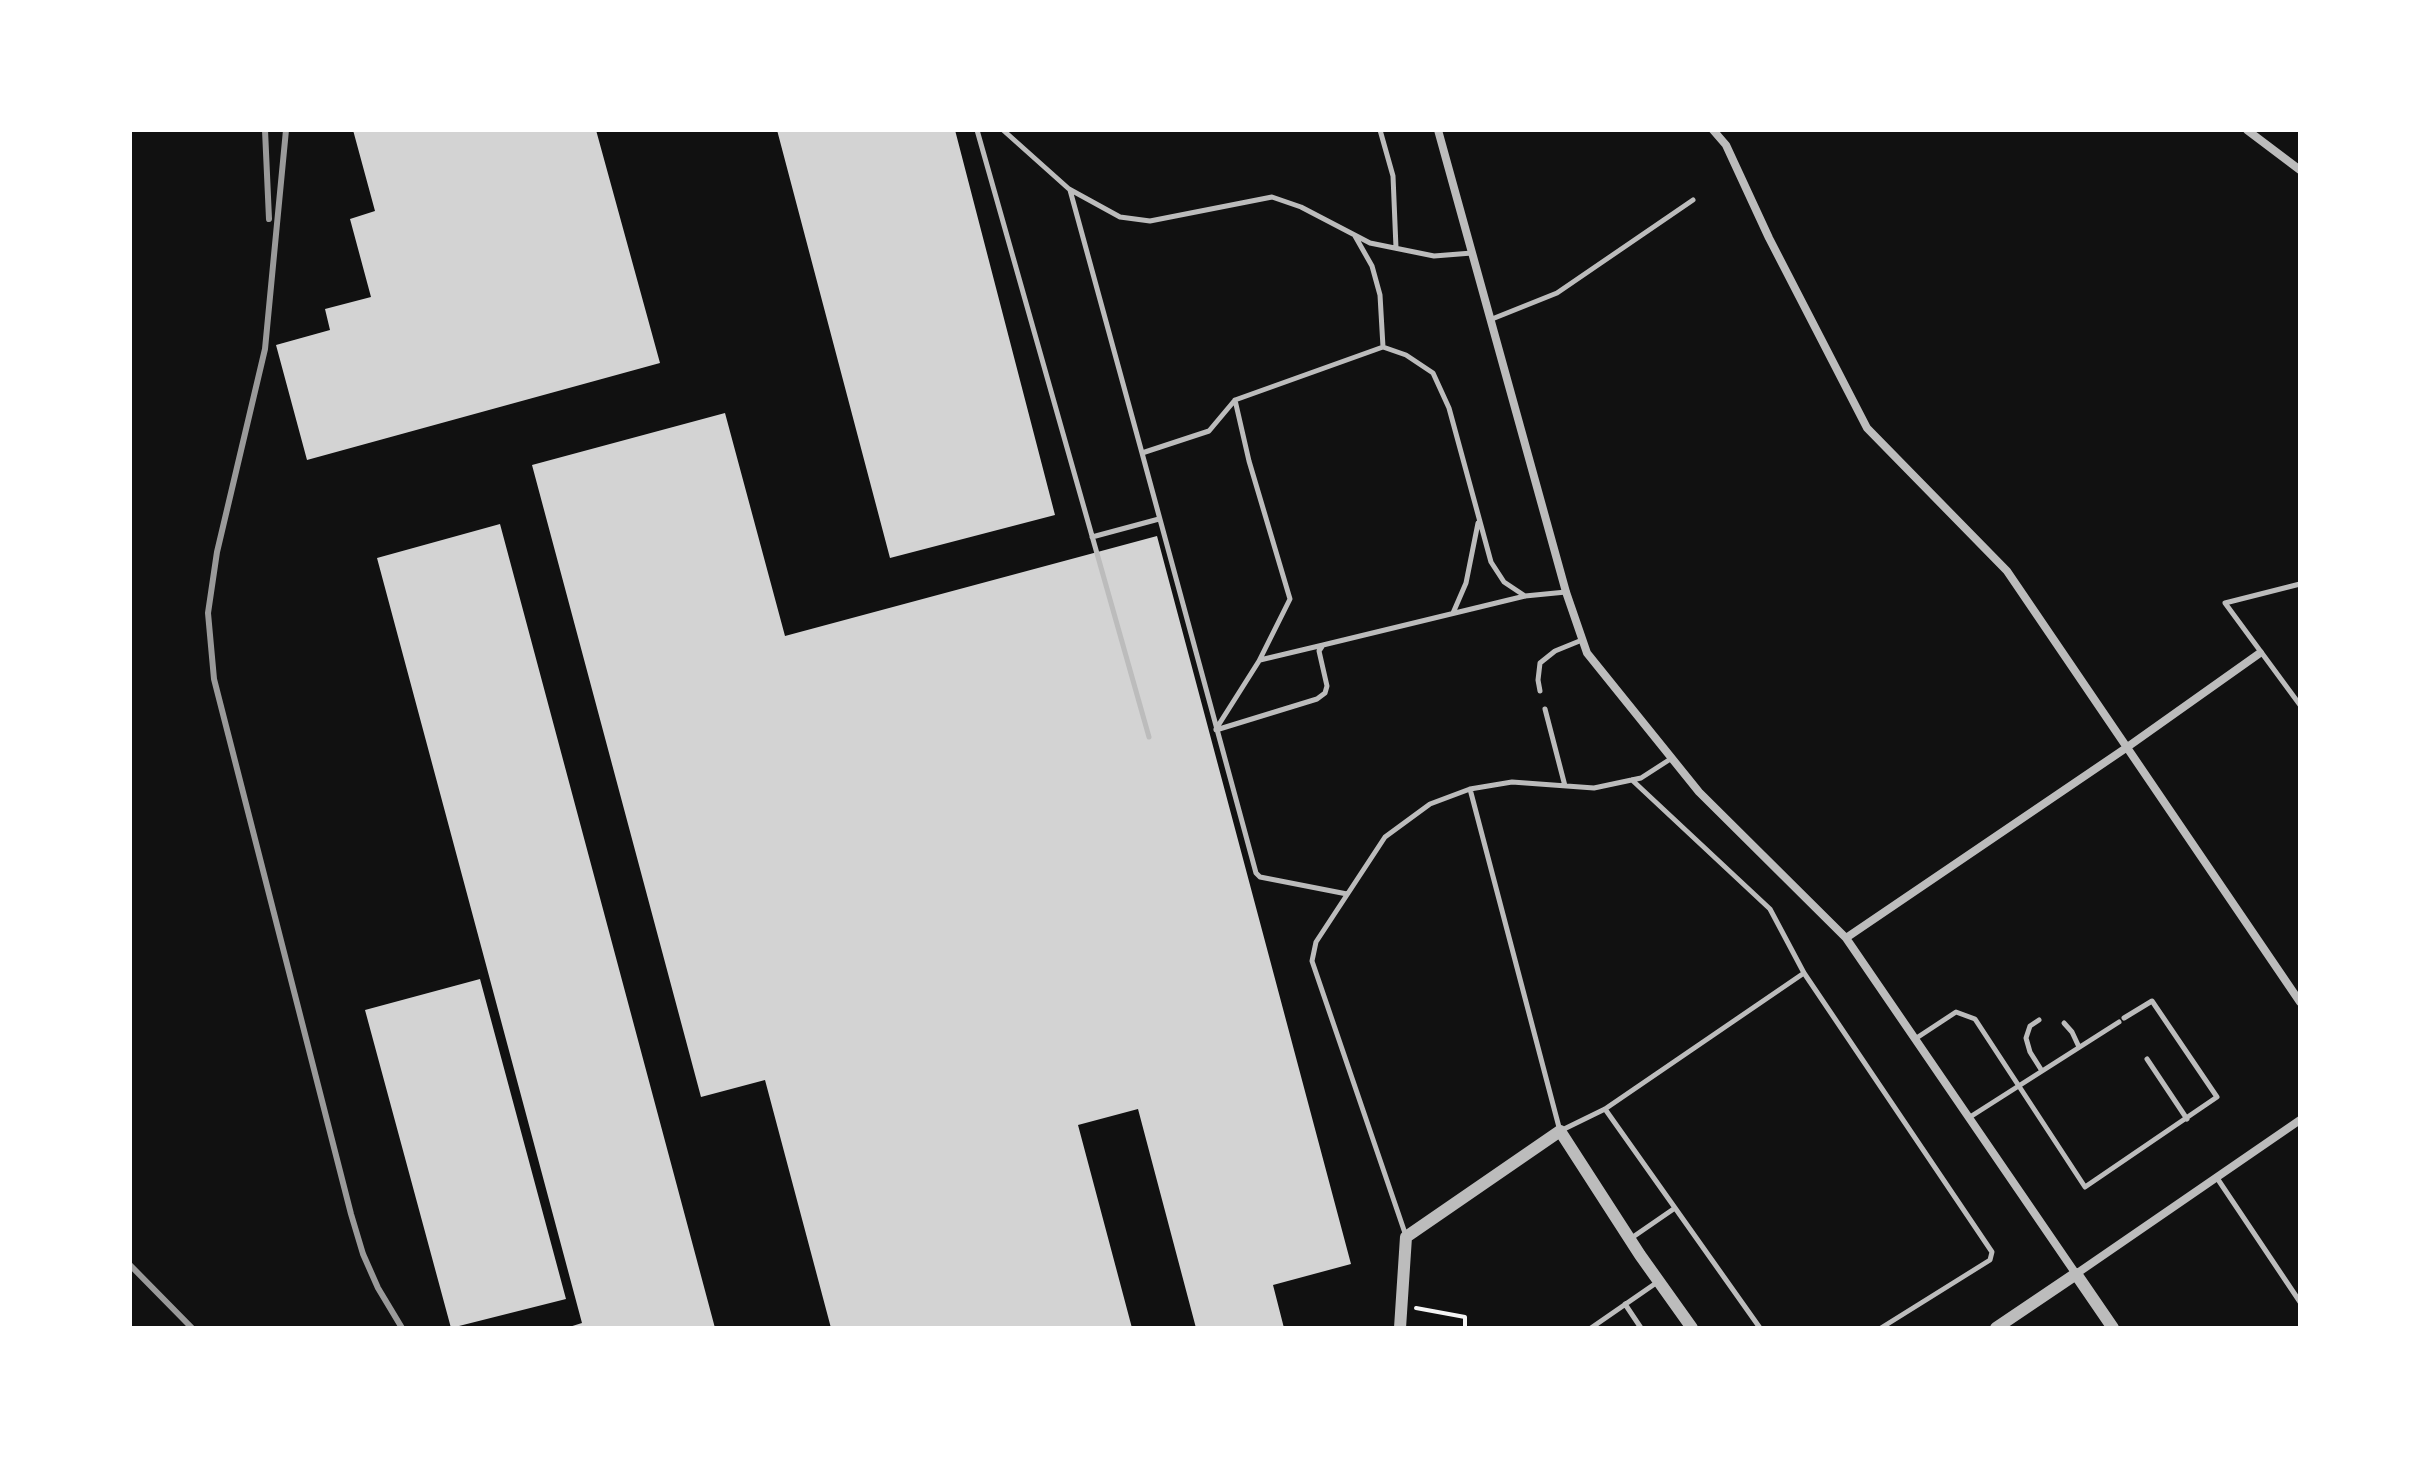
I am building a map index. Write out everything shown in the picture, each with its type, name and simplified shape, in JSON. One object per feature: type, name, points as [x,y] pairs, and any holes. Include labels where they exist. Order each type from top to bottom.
[{"type":"street","points":[[1438,130],[1566,592],[1587,653],[1699,792],[1846,938],[2113,1328]]},
{"type":"street","points":[[1713,130],[1726,145],[1769,238],[1867,428],[2007,571],[2300,1002]]},
{"type":"street","points":[[2247,130],[2300,170]]},
{"type":"street","points":[[1846,938],[2260,653]]},
{"type":"street","points":[[1996,1328],[2300,1120]]},
{"type":"street","points":[[1400,1328],[1406,1237],[1560,1131],[1692,1328]]},
{"type":"lane","points":[[977,130],[1149,737]]},
{"type":"lane","points":[[1003,130],[1069,189],[1120,217],[1150,221],[1272,197],[1301,207],[1370,243],[1434,256],[1473,253]]},
{"type":"lane","points":[[1380,130],[1393,176],[1396,248]]},
{"type":"lane","points":[[1069,189],[1257,876],[1347,894]]},
{"type":"lane","points":[[1492,319],[1557,293],[1693,200]]},
{"type":"lane","points":[[1355,235],[1372,266],[1380,295],[1383,347]]},
{"type":"lane","points":[[1142,453],[1209,431],[1235,400],[1383,347],[1406,355],[1433,373],[1449,408],[1491,562],[1504,582],[1525,596]]},
{"type":"lane","points":[[1216,730],[1259,661],[1290,599],[1249,461],[1235,400]]},
{"type":"lane","points":[[1453,614],[1466,583],[1479,518]]},
{"type":"lane","points":[[1092,537],[1159,519]]},
{"type":"lane","points":[[2300,584],[2225,603],[2300,705]]},
{"type":"lane","points":[[1259,661],[1525,596],[1566,592]]},
{"type":"lane","points":[[1540,691],[1540,663],[1555,651],[1583,640]]},
{"type":"lane","points":[[1216,730],[1317,699],[1325,693],[1327,686],[1319,651],[1323,645]]},
{"type":"lane","points":[[1545,709],[1565,786]]},
{"type":"lane","points":[[1406,1237],[1312,961],[1316,942],[1385,837],[1430,804],[1470,789],[1512,782],[1594,788],[1641,778],[1672,758]]},
{"type":"lane","points":[[1632,780],[1770,909],[1804,973],[1992,1252],[1990,1260],[1881,1328]]},
{"type":"lane","points":[[1470,789],[1560,1131],[1605,1109],[1804,973]]},
{"type":"lane","points":[[1915,1039],[1956,1012],[1975,1019],[2020,1085],[2085,1187],[2217,1097],[2152,1001],[2079,1047],[2042,1071],[2020,1085],[1969,1118]]},
{"type":"lane","points":[[2039,1020],[2030,1026],[2026,1038],[2030,1052],[2042,1071]]},
{"type":"lane","points":[[2064,1023],[2079,1047]]},
{"type":"lane","points":[[2147,1059],[2187,1119]]},
{"type":"lane","points":[[1605,1109],[1760,1328]]},
{"type":"lane","points":[[2216,1178],[2300,1302]]},
{"type":"lane","points":[[1630,1239],[1675,1208]]},
{"type":"lane","points":[[1591,1328],[1659,1281]]},
{"type":"lane","points":[[1625,1304],[1641,1328]]},
{"type":"path","points":[[1416,1308],[1465,1317],[1465,1328]]},
{"type":"building","points":[[353,130],[596,130],[660,363],[307,460],[276,345],[330,330],[325,309],[371,297],[350,219],[375,211]]},
{"type":"building","points":[[777,130],[955,130],[1055,515],[890,558]]},
{"type":"building","points":[[725,413],[785,636],[1157,536],[1351,1264],[1273,1285],[1284,1328],[1196,1328],[1138,1109],[1078,1125],[1132,1328],[831,1328],[765,1080],[701,1097],[532,465]]},
{"type":"building","points":[[500,524],[715,1328],[566,1328],[582,1323],[377,558]]},
{"type":"building","points":[[480,979],[566,1299],[451,1328],[365,1010]]},
{"type":"railway","points":[[265,130],[269,219]]},
{"type":"railway","points":[[286,130],[265,349],[217,552],[208,613],[214,679],[351,1214],[363,1254],[378,1288],[402,1328]]},
{"type":"railway","points":[[130,1265],[192,1328]]}]
